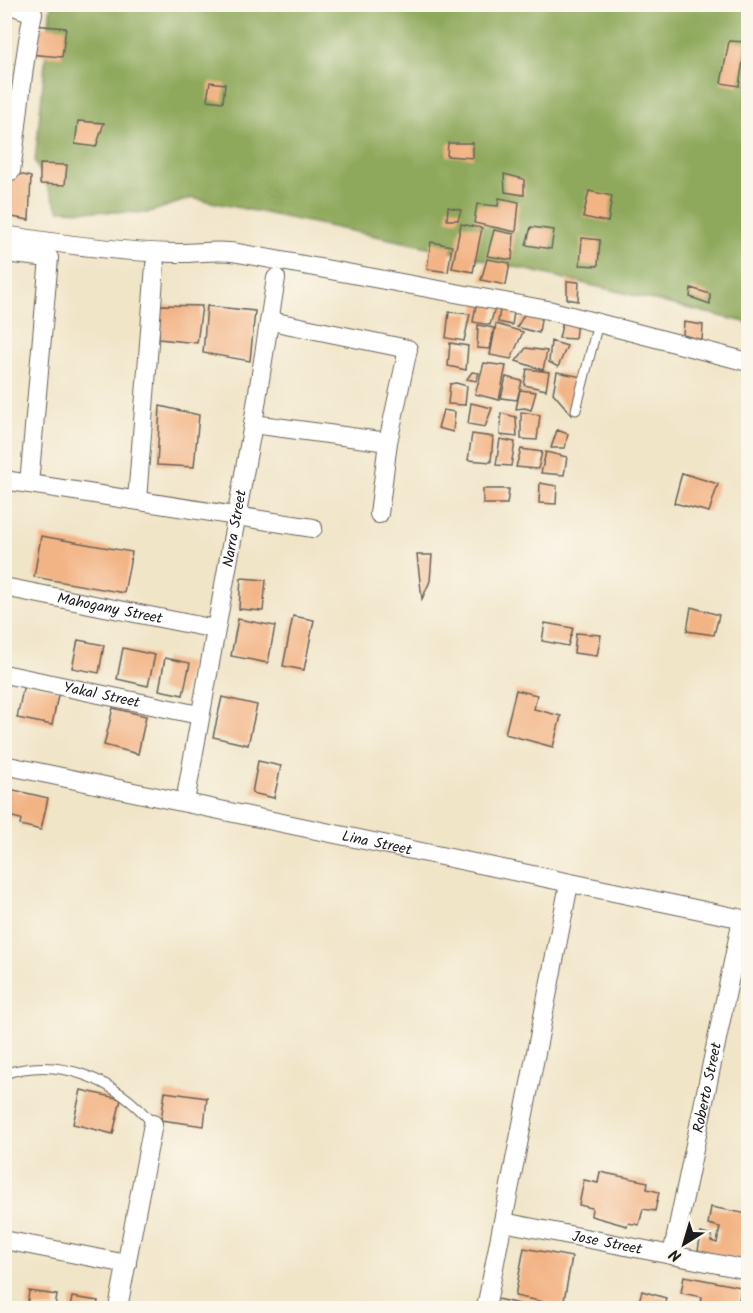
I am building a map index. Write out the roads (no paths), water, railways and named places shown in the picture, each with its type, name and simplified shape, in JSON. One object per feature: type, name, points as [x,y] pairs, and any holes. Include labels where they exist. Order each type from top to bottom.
[{"type":"street","points":[[4,170],[11,171],[22,104],[24,55],[33,13],[8,4]]},
{"type":"street","points":[[4,236],[154,252],[223,250],[359,277],[494,298],[748,362]]},
{"type":"street","points":[[4,253],[49,258],[29,484]]},
{"type":"street","points":[[138,500],[155,264]]},
{"type":"street","name":"Narra Street","points":[[185,802],[271,321],[276,278]]},
{"type":"street","points":[[271,321],[408,349],[388,442],[379,514]]},
{"type":"street","points":[[253,424],[388,442]]},
{"type":"street","points":[[4,480],[314,528]]},
{"type":"street","name":"Mahogany Street","points":[[4,587],[215,629]]},
{"type":"street","name":"Yakal Street","points":[[4,674],[200,715]]},
{"type":"street","name":"Lina Street","points":[[4,765],[745,919]]},
{"type":"street","points":[[486,1308],[569,884]]},
{"type":"street","name":"Roberto Street","points":[[672,1256],[745,919]]},
{"type":"street","points":[[118,1308],[153,1124]]},
{"type":"street","name":"Jose Street","points":[[503,1222],[748,1270]]},
{"type":"street","points":[[4,1240],[127,1264]]},
{"type":"lane","points":[[576,410],[598,323]]},
{"type":"lane","points":[[4,1074],[42,1067],[72,1071],[105,1083],[134,1102],[153,1124]]},
{"type":"lane","points":[[743,1308],[748,1281]]}]
